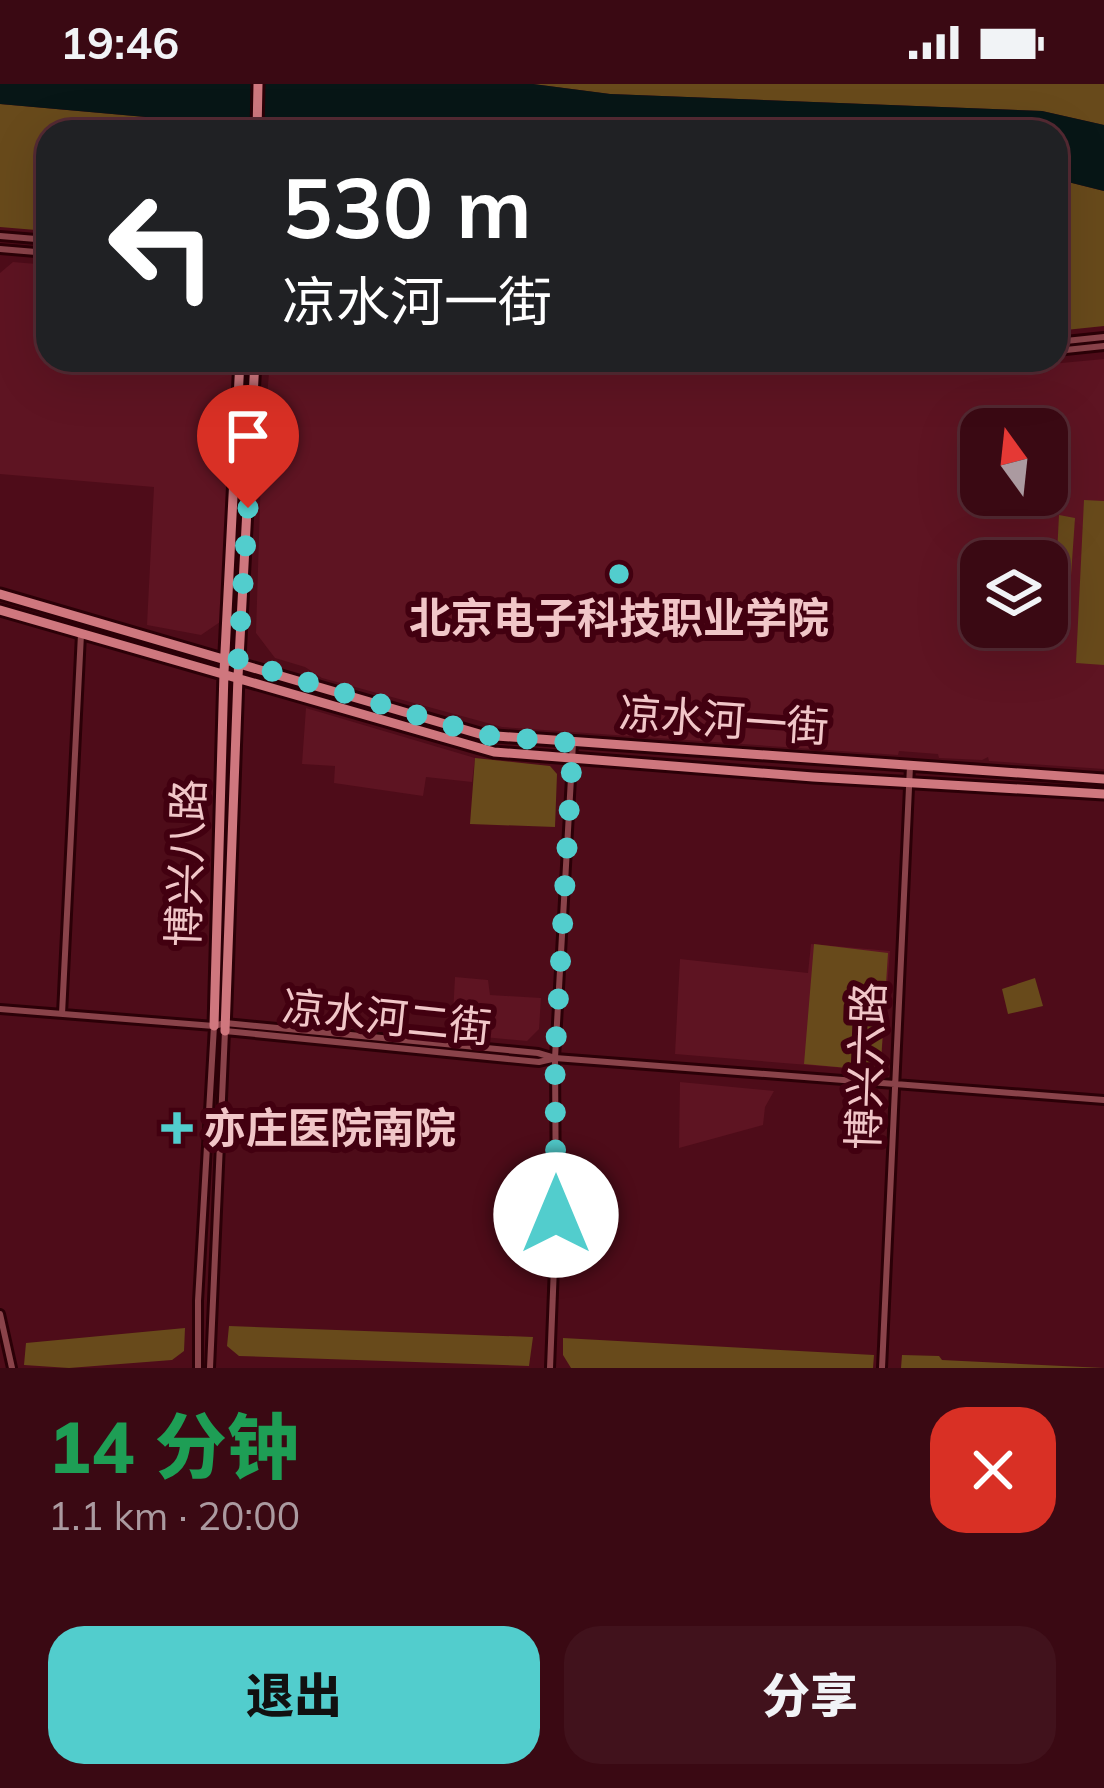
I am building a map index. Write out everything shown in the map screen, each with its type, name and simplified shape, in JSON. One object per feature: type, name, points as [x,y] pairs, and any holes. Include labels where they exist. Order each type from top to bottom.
[{"type":"main road","points":[[255,84],[255,120]]},
{"type":"main road","name":"博兴八路","points":[[221,1027],[224,672],[239,372]]},
{"type":"main road","name":"博兴八路","points":[[221,1027],[254,372]]},
{"type":"main road","name":"凉水河一街","points":[[0,594],[483,735],[1104,778]]},
{"type":"main road","name":"凉水河一街","points":[[0,610],[475,748],[1104,794]]},
{"type":"main road","points":[[540,756],[546,749],[543,740]]},
{"type":"street","points":[[0,236],[36,239]]},
{"type":"street","points":[[0,249],[36,252]]},
{"type":"street","points":[[1068,341],[1104,337]]},
{"type":"street","points":[[1068,350],[1104,346]]},
{"type":"street","points":[[62,1014],[81,632]]},
{"type":"street","points":[[550,1368],[555,1058],[573,743]]},
{"type":"street","name":"博兴六路","points":[[882,1368],[910,766]]},
{"type":"street","name":"凉水河二街","points":[[0,1009],[221,1027],[539,1062],[555,1058],[1104,1100]]},
{"type":"street","name":"博兴八路","points":[[198,1368],[198,1301],[221,1027]]},
{"type":"street","name":"博兴八路","points":[[210,1368],[221,1027]]},
{"type":"street","points":[[0,1314],[12,1368]]},
{"type":"shaded area","points":[[0,84],[533,84],[610,94],[1042,111],[1104,125],[1104,191],[1068,182],[1068,120],[157,118],[0,104]]},
{"type":"shaded area","points":[[533,84],[1104,84],[1104,125],[1042,111],[610,94]]},
{"type":"shaded area","points":[[0,104],[157,118],[247,117],[36,120],[36,230],[0,227]]},
{"type":"shaded area","points":[[273,118],[355,120],[273,120]]},
{"type":"shaded area","points":[[1068,182],[1104,191],[1104,326],[1068,330]]},
{"type":"shaded area","points":[[13,262],[36,264],[36,372],[235,372],[220,622],[201,635],[147,625],[154,487],[0,474],[0,273]]},
{"type":"shaded area","name":"北京电子科技职业学院","points":[[1104,359],[1104,769],[989,761],[988,757],[939,758],[938,754],[899,751],[898,755],[502,727],[322,678],[275,658],[256,633],[269,372],[931,375],[1068,372],[1068,362]]},
{"type":"shaded area","points":[[1084,500],[1104,501],[1104,665],[1076,663]]},
{"type":"shaded area","points":[[1059,516],[1075,518],[1068,619],[1068,540],[1058,540]]},
{"type":"shaded area","points":[[306,708],[475,758],[472,782],[426,777],[423,796],[334,783],[335,766],[302,764]]},
{"type":"shaded area","points":[[475,758],[550,766],[557,774],[555,827],[470,824]]},
{"type":"shaded area","points":[[811,944],[890,951],[881,1061],[870,1070],[675,1054],[680,959],[808,973]]},
{"type":"shaded area","points":[[814,944],[888,953],[881,1061],[870,1070],[804,1064]]},
{"type":"shaded area","points":[[455,977],[488,980],[490,995],[541,998],[539,1029],[527,1041],[452,1034]]},
{"type":"shaded area","points":[[1035,978],[1043,1006],[1008,1014],[1002,989]]},
{"type":"shaded area","points":[[680,1082],[774,1091],[765,1107],[763,1125],[679,1148]]},
{"type":"shaded area","points":[[229,1326],[533,1337],[529,1366],[239,1356],[227,1346]]},
{"type":"shaded area","points":[[185,1328],[184,1351],[172,1360],[69,1368],[24,1365],[26,1343]]},
{"type":"shaded area","points":[[563,1338],[874,1355],[873,1368],[571,1368],[563,1355]]},
{"type":"shaded area","points":[[902,1355],[942,1360],[1104,1368],[901,1368]]},
{"type":"place","name":"北京电子科技职业学院","points":[[619,574]]},
{"type":"place","name":"亦庄医院南院","points":[[177,1128]]},
{"type":"route","points":[[248,508],[238,661],[483,735],[573,743],[555,1058],[556,1215]]}]
